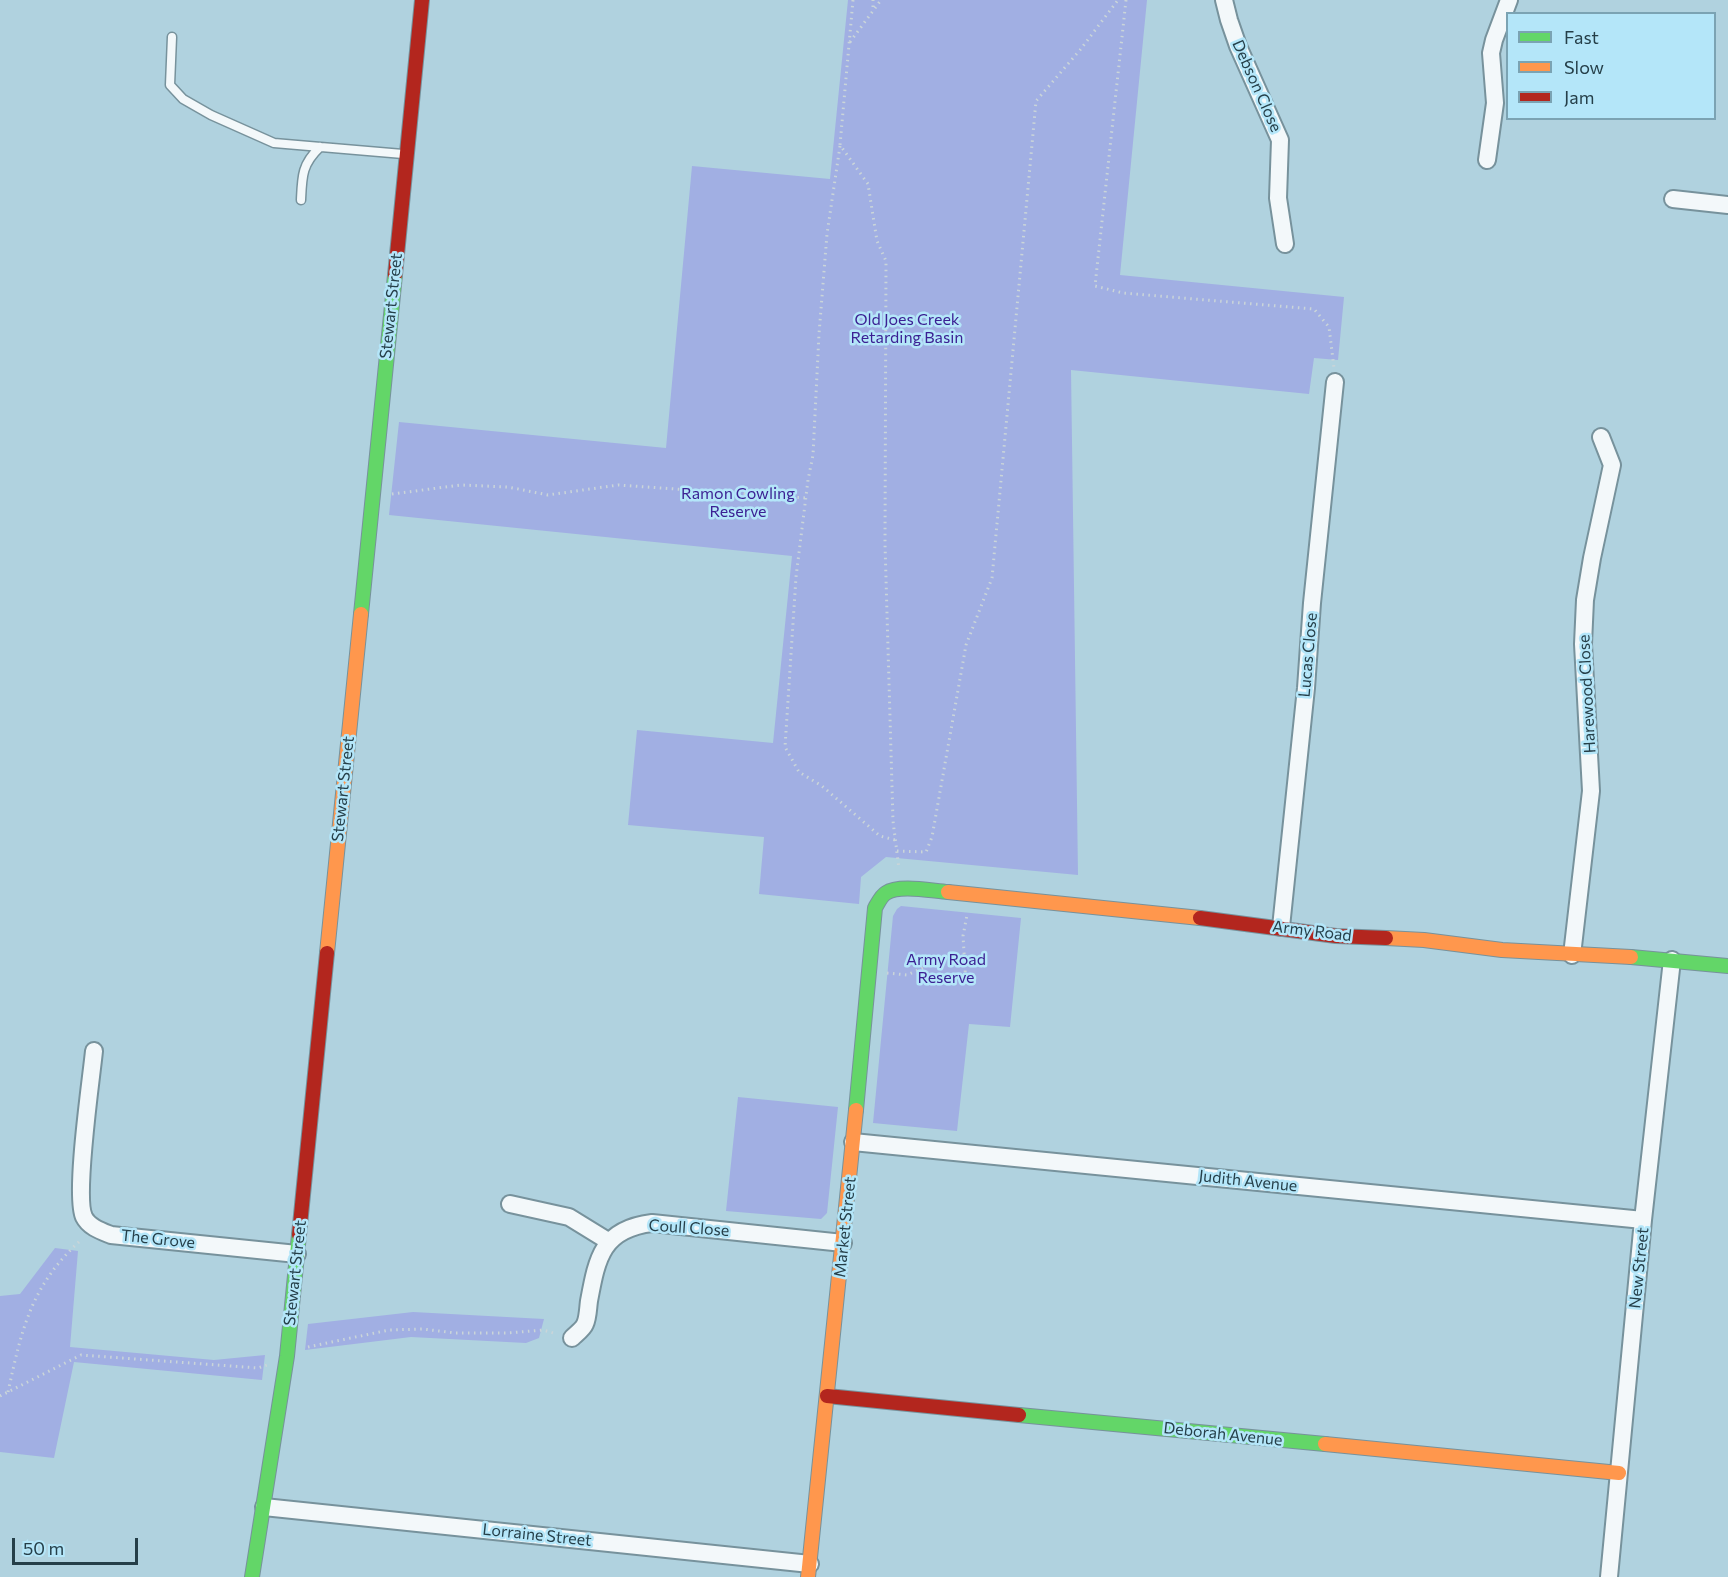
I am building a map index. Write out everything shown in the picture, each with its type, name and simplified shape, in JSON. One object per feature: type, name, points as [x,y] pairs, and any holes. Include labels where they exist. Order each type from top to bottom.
[{"type":"street","name":"Stewart Street","points":[[252,1577],[287,1356],[422,0]]},
{"type":"street","name":"Debson Close","points":[[1224,0],[1228,20],[1238,46],[1280,140],[1278,198],[1285,244]]},
{"type":"street","points":[[1487,160],[1495,104],[1491,53],[1506,13]]},
{"type":"street","points":[[1673,199],[1728,205]]},
{"type":"street","name":"Lucas Close","points":[[1281,927],[1335,382]]},
{"type":"street","name":"Harewood Close","points":[[1572,955],[1591,791],[1583,644],[1585,600],[1612,465],[1601,437]]},
{"type":"street","name":"Army Road","points":[[896,888],[1103,907],[1281,927],[1336,936],[1424,940],[1502,950],[1623,956],[1728,966]]},
{"type":"street","name":"Market Street","points":[[809,1570],[875,908],[882,895],[896,888]]},
{"type":"street","name":"New Street","points":[[1609,1577],[1643,1220],[1672,960]]},
{"type":"street","points":[[94,1051],[80,1193],[84,1217],[94,1228]]},
{"type":"street","name":"Judith Avenue","points":[[853,1142],[1643,1220]]},
{"type":"street","points":[[510,1204],[569,1217],[608,1241],[603,1248],[593,1276],[585,1325],[572,1338]]},
{"type":"street","name":"Coull Close","points":[[608,1241],[635,1225],[652,1223],[843,1243]]},
{"type":"street","name":"The Grove","points":[[94,1228],[111,1235],[297,1254]]},
{"type":"street","name":"Deborah Avenue","points":[[827,1396],[1619,1473]]},
{"type":"street","name":"Lorraine Street","points":[[264,1507],[809,1570]]},
{"type":"lane","points":[[172,37],[170,85],[183,99],[211,116],[274,143],[407,154]]},
{"type":"lane","points":[[301,200],[303,172],[308,158],[320,147]]},
{"type":"path","points":[[853,0],[840,145],[827,234],[813,454],[796,578],[785,747],[799,772],[822,786],[880,836],[896,840]]},
{"type":"path","points":[[873,0],[873,9]]},
{"type":"path","points":[[849,43],[881,0]]},
{"type":"path","points":[[897,852],[926,852],[932,837],[966,645],[992,578],[1036,101],[1080,50],[1118,0]]},
{"type":"path","points":[[1126,0],[1095,286],[1123,293],[1314,309],[1329,327],[1335,382]]},
{"type":"path","points":[[840,145],[868,184],[877,241],[886,261],[885,544],[893,821],[900,875],[896,888]]},
{"type":"path","points":[[387,494],[461,486],[508,487],[548,495],[618,485],[806,498]]},
{"type":"path","points":[[966,984],[963,936],[968,910]]},
{"type":"path","points":[[885,973],[907,975],[939,960],[964,956]]},
{"type":"path","points":[[8,1392],[27,1315],[42,1284],[94,1228]]},
{"type":"green space","name":"Old Joes Creek Retarding Basin","points":[[848,0],[1147,0],[1120,275],[1344,297],[1338,360],[1314,358],[1309,394],[1071,370],[1078,875],[886,857],[861,877],[859,904],[759,894],[764,837],[628,825],[637,730],[773,743],[792,556],[389,515],[399,422],[666,448],[692,166],[830,179]]},
{"type":"green space","name":"Army Road Reserve","points":[[901,906],[1021,918],[1010,1027],[969,1024],[957,1131],[873,1123],[893,916]]},
{"type":"green space","points":[[738,1097],[838,1107],[827,1213],[821,1219],[726,1211]]},
{"type":"green space","points":[[55,1248],[78,1251],[70,1347],[214,1360],[265,1355],[262,1380],[74,1362],[54,1458],[0,1452],[0,1296],[20,1294]]},
{"type":"green space","points":[[413,1312],[544,1319],[539,1338],[526,1343],[411,1337],[305,1350],[308,1324]]},
{"type":"traffic: fast","points":[[361,614],[395,275]]},
{"type":"traffic: fast","points":[[856,1110],[875,908],[883,896],[892,890],[907,888],[948,892]]},
{"type":"traffic: fast","points":[[1631,957],[1728,966]]},
{"type":"traffic: fast","points":[[252,1577],[287,1356],[299,1235]]},
{"type":"traffic: fast","points":[[1019,1415],[1325,1444]]},
{"type":"traffic: slow","points":[[327,953],[361,614]]},
{"type":"traffic: slow","points":[[948,892],[1200,918]]},
{"type":"traffic: slow","points":[[1386,938],[1424,940],[1502,950],[1631,957]]},
{"type":"traffic: slow","points":[[808,1577],[856,1110]]},
{"type":"traffic: slow","points":[[1325,1444],[1619,1473]]},
{"type":"traffic: jam","points":[[395,275],[422,0]]},
{"type":"traffic: jam","points":[[1200,918],[1336,936],[1386,938]]},
{"type":"traffic: jam","points":[[299,1235],[327,953]]},
{"type":"traffic: jam","points":[[827,1396],[1019,1415]]},
{"type":"park label","name":"Ramon Cowling Reserve","points":[[738,503]]}]
